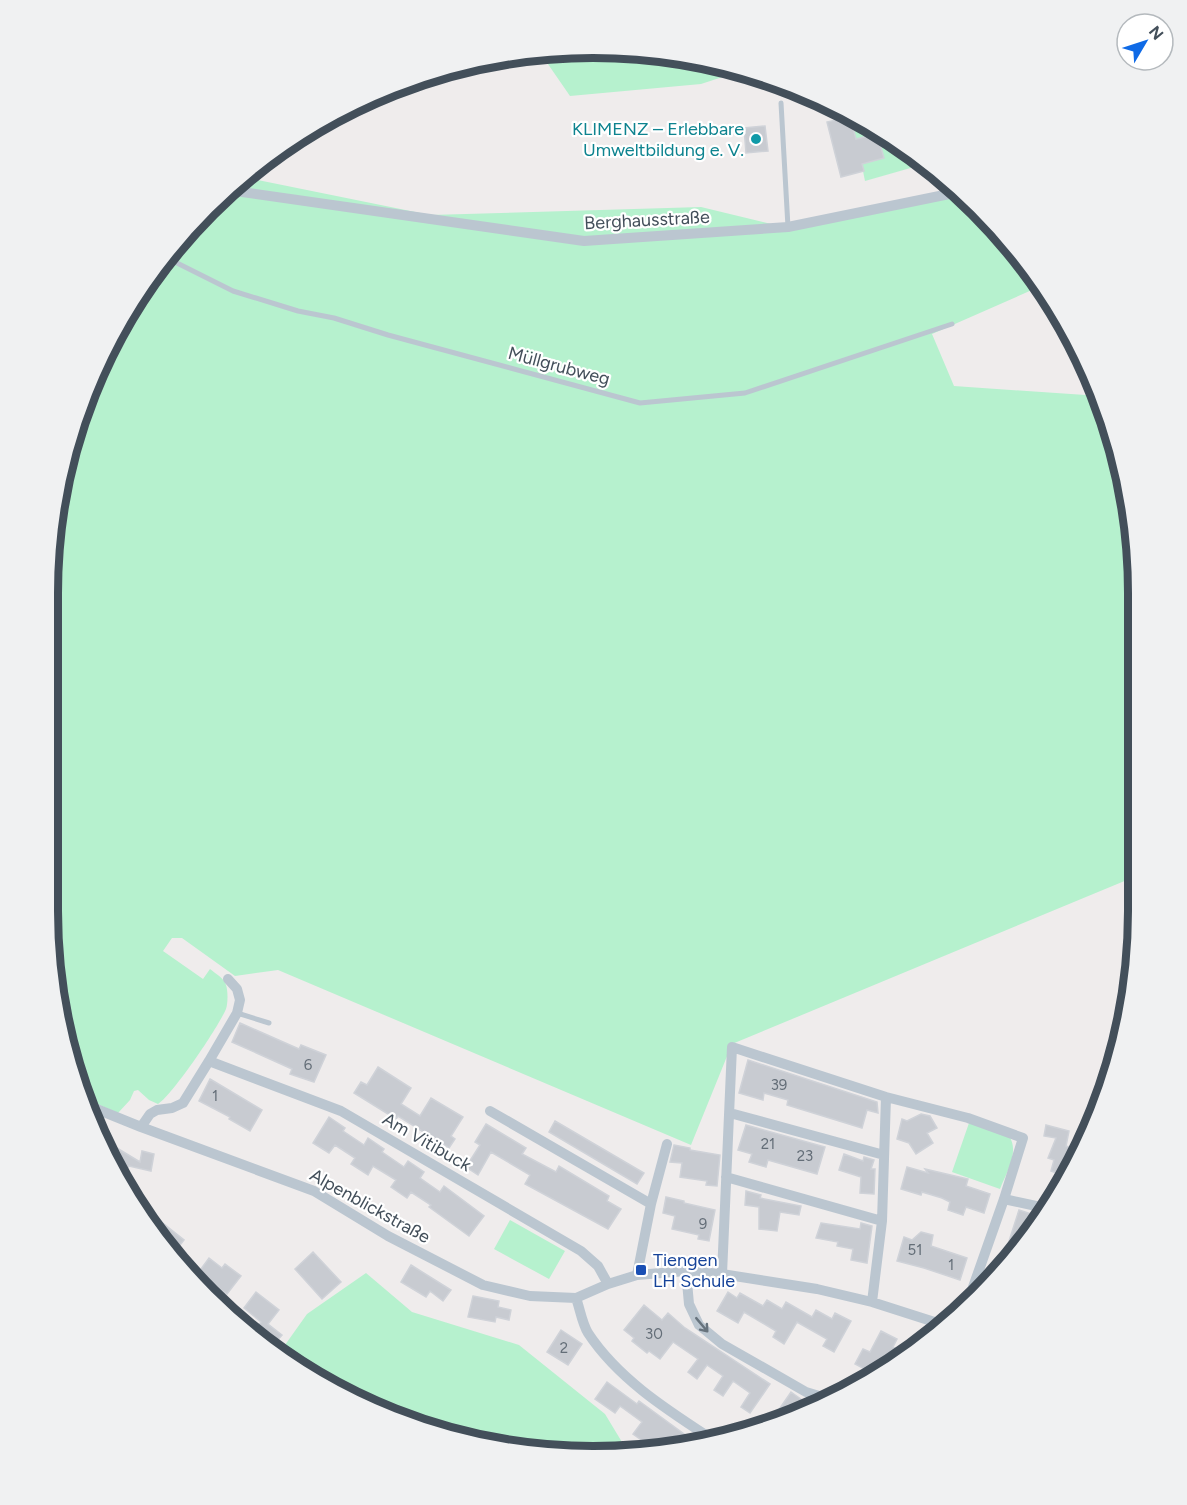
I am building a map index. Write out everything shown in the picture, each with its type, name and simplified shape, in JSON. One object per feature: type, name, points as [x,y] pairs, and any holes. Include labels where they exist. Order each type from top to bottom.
[{"type":"street","name":"Berghausstraße","points":[[240,192],[584,241],[788,227],[949,194]]},
{"type":"street","points":[[141,1127],[150,1114],[157,1110],[172,1108],[183,1103],[209,1061],[237,1013],[240,1000],[237,989],[228,979]]},
{"type":"street","points":[[722,1274],[732,1047],[886,1097],[968,1118],[1023,1138],[972,1290]]},
{"type":"street","name":"Am Vitibuck","points":[[209,1061],[341,1111],[581,1251],[598,1266],[608,1284]]},
{"type":"street","points":[[872,1302],[882,1221],[886,1097]]},
{"type":"street","name":"Alpenblickstraße","points":[[96,1109],[314,1191],[388,1236],[483,1285],[530,1296],[576,1298],[608,1284],[637,1275],[686,1271],[722,1274],[818,1289],[872,1302],[936,1322]]},
{"type":"street","points":[[490,1111],[651,1204]]},
{"type":"street","points":[[730,1113],[884,1155]]},
{"type":"street","points":[[637,1275],[651,1204],[667,1144]]},
{"type":"street","points":[[726,1177],[882,1221]]},
{"type":"street","points":[[1004,1198],[1040,1207]]},
{"type":"street","points":[[686,1271],[689,1304],[699,1325],[722,1344],[806,1392],[819,1396]]},
{"type":"street","points":[[576,1298],[587,1332],[615,1365],[657,1403],[705,1434]]},
{"type":"lane","points":[[781,102],[788,227]]},
{"type":"lane","name":"Müllgrubweg","points":[[174,262],[233,291],[297,311],[334,318],[388,335],[640,403],[745,393],[952,324]]},
{"type":"lane","points":[[237,1013],[269,1023]]},
{"type":"green space","points":[[594,58],[628,60],[663,63],[726,76],[701,84],[570,96],[546,61]]},
{"type":"green space","points":[[839,119],[861,130],[916,167],[865,181],[863,171],[841,177],[827,122]]},
{"type":"green space","points":[[255,179],[430,215],[701,207],[788,228],[946,191],[972,215],[996,241],[1033,289],[932,334],[954,386],[1090,395],[1110,455],[1118,489],[1124,524],[1128,594],[1128,880],[732,1044],[691,1145],[278,970],[235,976],[182,938],[172,938],[163,951],[203,979],[210,969],[222,978],[226,985],[227,1006],[222,1018],[195,1060],[165,1098],[158,1104],[149,1100],[138,1090],[134,1091],[130,1100],[118,1113],[94,1103],[77,1050],[63,981],[58,912],[58,594],[63,524],[77,455],[87,422],[114,357],[149,296],[191,241],[215,215]]},
{"type":"green space","points":[[969,1123],[1009,1136],[1012,1142],[1013,1156],[1000,1189],[952,1172]]},
{"type":"green space","points":[[510,1220],[565,1251],[549,1279],[494,1249]]},
{"type":"green space","points":[[366,1273],[412,1312],[519,1345],[605,1414],[624,1445],[594,1447],[524,1442],[455,1428],[389,1406],[326,1375],[284,1347],[307,1314]]},
{"type":"building","points":[[840,119],[852,126],[856,139],[870,136],[879,142],[884,158],[862,164],[864,171],[841,177],[827,122]]},
{"type":"building","name":"KLIMENZ – Erlebbare Umweltbildung e. V.","points":[[765,126],[768,151],[746,153],[744,128]]},
{"type":"building","points":[[240,1023],[299,1049],[301,1045],[326,1055],[314,1082],[290,1074],[292,1069],[232,1042]]},
{"type":"building","points":[[748,1060],[877,1102],[878,1113],[867,1110],[862,1128],[787,1105],[788,1100],[764,1093],[763,1100],[739,1093]]},
{"type":"building","points":[[378,1067],[411,1088],[401,1104],[420,1116],[431,1098],[463,1117],[451,1136],[455,1139],[449,1148],[398,1116],[396,1119],[354,1093],[361,1082],[367,1085]]},
{"type":"building","points":[[210,1079],[262,1110],[250,1131],[229,1119],[230,1117],[199,1101]]},
{"type":"building","points":[[921,1114],[930,1116],[937,1128],[927,1133],[933,1143],[916,1154],[909,1143],[897,1139],[902,1119],[907,1121]]},
{"type":"building","points":[[329,1117],[345,1128],[343,1131],[364,1145],[368,1138],[384,1149],[382,1152],[404,1167],[408,1161],[424,1172],[420,1178],[440,1192],[444,1186],[484,1216],[469,1236],[411,1192],[407,1198],[391,1187],[396,1180],[373,1166],[368,1175],[351,1164],[355,1158],[335,1145],[329,1153],[313,1143]]},
{"type":"building","points":[[555,1121],[644,1173],[637,1184],[549,1132]]},
{"type":"building","points":[[486,1124],[526,1148],[522,1154],[556,1172],[559,1166],[609,1196],[607,1201],[621,1209],[608,1229],[525,1184],[530,1175],[491,1152],[478,1175],[466,1167],[480,1145],[475,1142]]},
{"type":"building","points":[[746,1125],[825,1147],[817,1174],[768,1160],[766,1167],[749,1162],[752,1154],[738,1150]]},
{"type":"building","points":[[1046,1125],[1069,1131],[1066,1146],[1073,1149],[1059,1174],[1051,1171],[1054,1160],[1048,1158],[1056,1138],[1044,1136]]},
{"type":"building","points":[[674,1145],[720,1155],[717,1186],[706,1185],[707,1181],[680,1177],[682,1163],[670,1162]]},
{"type":"building","points":[[113,1146],[140,1162],[142,1151],[154,1154],[151,1171],[129,1166],[126,1171]]},
{"type":"building","points":[[844,1154],[863,1161],[864,1157],[874,1160],[871,1169],[875,1169],[874,1194],[860,1193],[861,1177],[839,1170]]},
{"type":"building","points":[[907,1167],[928,1173],[925,1169],[968,1179],[966,1186],[990,1194],[984,1213],[966,1207],[963,1215],[948,1210],[950,1202],[942,1198],[901,1189]]},
{"type":"building","points":[[746,1191],[761,1195],[760,1198],[801,1206],[799,1215],[780,1212],[777,1231],[759,1229],[759,1207],[745,1205]]},
{"type":"building","points":[[666,1197],[715,1210],[709,1241],[698,1239],[699,1235],[672,1229],[675,1216],[663,1213]]},
{"type":"building","points":[[1019,1210],[1034,1215],[1014,1243],[1009,1241]]},
{"type":"building","points":[[154,1216],[184,1240],[178,1248]]},
{"type":"building","points":[[821,1223],[860,1229],[861,1223],[872,1226],[867,1263],[851,1260],[853,1249],[837,1246],[838,1242],[816,1238]]},
{"type":"building","points":[[921,1232],[933,1235],[931,1246],[967,1258],[960,1280],[897,1261],[904,1237],[912,1240]]},
{"type":"building","points":[[313,1252],[341,1282],[322,1299],[295,1269]]},
{"type":"building","points":[[209,1258],[222,1268],[225,1264],[241,1276],[227,1294],[199,1272]]},
{"type":"building","points":[[411,1265],[451,1290],[443,1301],[430,1291],[426,1297],[401,1282]]},
{"type":"building","points":[[256,1292],[279,1310],[268,1324],[282,1335],[276,1342],[257,1327],[261,1322],[244,1308]]},
{"type":"building","points":[[728,1292],[737,1298],[740,1293],[763,1306],[767,1300],[782,1309],[786,1302],[812,1317],[816,1310],[832,1319],[835,1313],[851,1321],[834,1352],[823,1346],[827,1339],[797,1322],[784,1344],[773,1337],[776,1331],[744,1312],[738,1323],[717,1311]]},
{"type":"building","points":[[473,1296],[499,1301],[498,1307],[511,1310],[509,1320],[496,1317],[495,1322],[468,1317]]},
{"type":"building","points":[[644,1305],[662,1320],[668,1313],[685,1328],[770,1384],[750,1413],[741,1407],[750,1393],[733,1381],[723,1396],[714,1390],[723,1376],[707,1365],[697,1379],[688,1372],[698,1359],[673,1342],[660,1359],[649,1351],[647,1353],[632,1341],[634,1338],[624,1330]]},
{"type":"building","points":[[561,1330],[582,1344],[568,1365],[547,1352]]},
{"type":"building","points":[[881,1331],[897,1339],[893,1347],[899,1350],[868,1371],[855,1364],[863,1349],[870,1352]]},
{"type":"building","points":[[607,1382],[637,1404],[639,1401],[684,1434],[681,1439],[646,1443],[633,1434],[642,1422],[620,1406],[615,1413],[595,1399]]},
{"type":"building","points":[[791,1392],[806,1402],[798,1406],[776,1414]]},
{"type":"place","name":"KLIMENZ – Erlebbare Umweltbildung e. V.","points":[[756,139]]},
{"type":"place","name":"Tiengen LH Schule","points":[[641,1270]]}]
